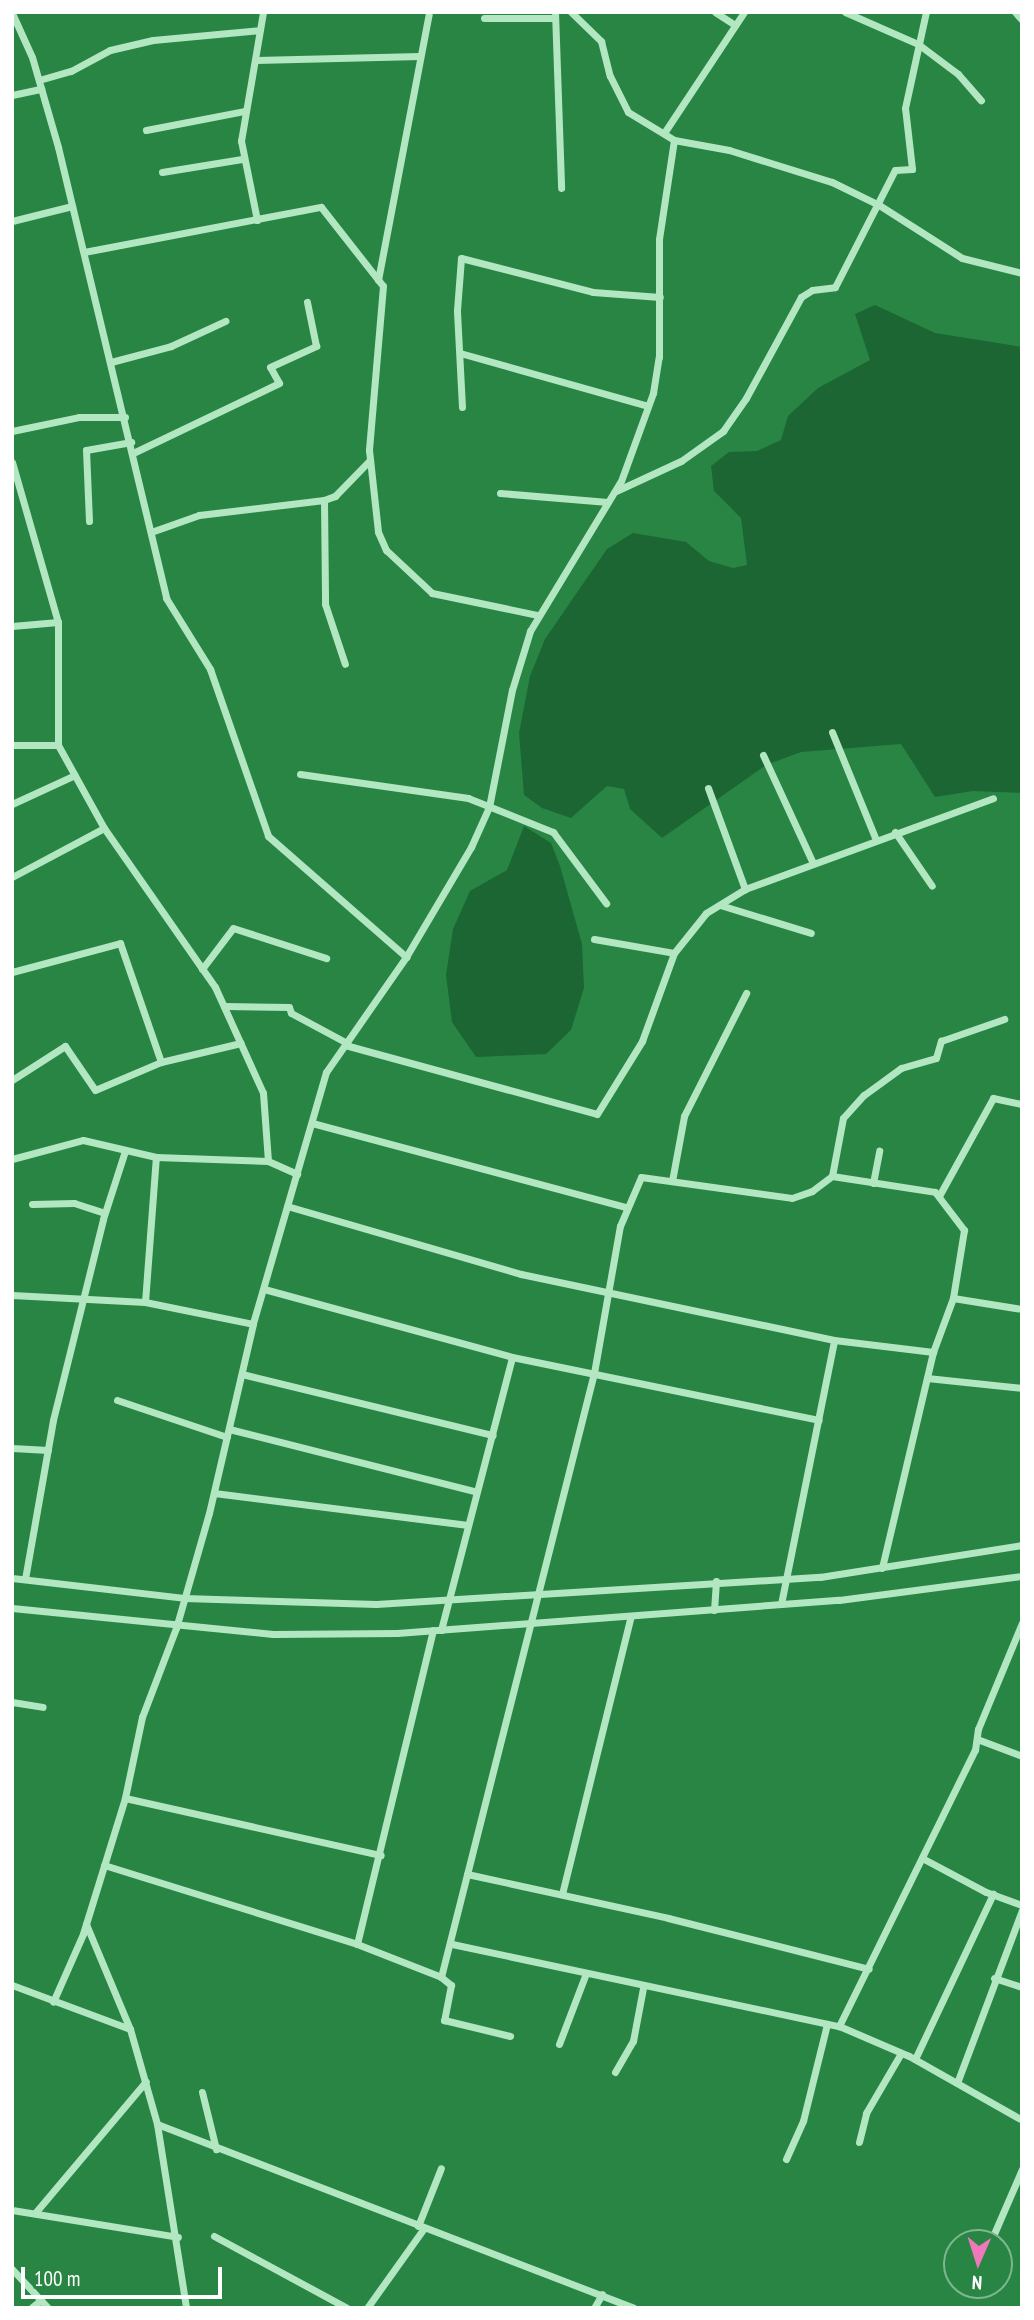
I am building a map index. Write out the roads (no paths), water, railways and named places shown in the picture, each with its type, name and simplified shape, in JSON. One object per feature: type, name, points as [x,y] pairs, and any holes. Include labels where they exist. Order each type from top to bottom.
[{"type":"street","points":[[257,220],[242,159],[245,111],[263,12]]},
{"type":"street","points":[[378,280],[429,12]]},
{"type":"street","points":[[571,12],[601,41],[610,76],[628,112],[664,134],[674,139],[729,150],[832,182],[879,205],[962,258],[1022,272]]},
{"type":"street","points":[[715,12],[736,25]]},
{"type":"street","points":[[664,134],[744,12]]},
{"type":"street","points":[[845,12],[918,44],[958,74],[981,100]]},
{"type":"street","points":[[615,491],[681,461],[723,431],[747,398],[793,308],[812,290],[835,287],[895,170],[912,169],[905,108],[926,12]]},
{"type":"street","points":[[1015,12],[1022,20]]},
{"type":"street","points":[[12,13],[39,80],[125,417],[166,598],[209,669],[268,836],[406,957]]},
{"type":"street","points":[[484,18],[555,15],[561,188]]},
{"type":"street","points":[[39,80],[71,71],[110,50],[153,40],[260,30]]},
{"type":"street","points":[[256,60],[420,56]]},
{"type":"street","points":[[12,96],[41,89]]},
{"type":"street","points":[[146,130],[245,111]]},
{"type":"street","points":[[53,2002],[86,1924],[125,1798],[142,1717],[176,1628],[214,1493],[253,1324],[326,1072],[406,957],[471,846],[489,807],[512,690],[537,615],[615,491],[648,406],[659,357],[659,239],[674,139]]},
{"type":"street","points":[[162,172],[242,159]]},
{"type":"street","points":[[12,221],[72,206]]},
{"type":"street","points":[[83,252],[321,207],[383,286],[380,356],[370,460],[379,532],[398,563],[432,593],[537,615]]},
{"type":"street","points":[[462,407],[457,285],[461,257],[465,255],[593,292],[660,297]]},
{"type":"street","points":[[133,453],[279,383],[270,367],[316,346],[307,302]]},
{"type":"street","points":[[111,362],[171,346],[225,321]]},
{"type":"street","points":[[460,353],[648,406]]},
{"type":"street","points":[[12,430],[79,417],[125,417]]},
{"type":"street","points":[[89,521],[86,450],[131,442]]},
{"type":"street","points":[[151,532],[199,515],[324,500],[335,496],[370,460]]},
{"type":"street","points":[[12,462],[58,622],[58,745],[104,828],[202,969],[224,1006],[263,1093],[268,1161]]},
{"type":"street","points":[[500,493],[608,502]]},
{"type":"street","points":[[324,500],[325,604],[345,664]]},
{"type":"street","points":[[12,626],[58,622]]},
{"type":"street","points":[[832,732],[876,840]]},
{"type":"street","points":[[12,745],[58,745]]},
{"type":"street","points":[[763,755],[813,863]]},
{"type":"street","points":[[300,774],[468,797],[561,837],[606,903]]},
{"type":"street","points":[[12,803],[75,775]]},
{"type":"street","points":[[708,788],[745,889]]},
{"type":"street","points":[[224,1006],[289,1007],[291,1013],[346,1044],[597,1114],[642,1041],[674,953],[706,914],[745,889],[993,798]]},
{"type":"street","points":[[12,877],[104,828]]},
{"type":"street","points":[[895,832],[932,886]]},
{"type":"street","points":[[720,905],[811,933]]},
{"type":"street","points":[[202,969],[233,928],[326,958]]},
{"type":"street","points":[[594,939],[674,953]]},
{"type":"street","points":[[12,972],[120,943],[161,1062]]},
{"type":"street","points":[[671,1181],[684,1116],[746,993]]},
{"type":"street","points":[[832,1176],[840,1127],[857,1101],[894,1071],[936,1058],[941,1041],[1004,1019]]},
{"type":"street","points":[[12,1080],[65,1046],[95,1090],[161,1062],[241,1042]]},
{"type":"street","points":[[939,1196],[993,1098],[1022,1104]]},
{"type":"street","points":[[312,1123],[626,1207]]},
{"type":"street","points":[[12,1159],[83,1140],[119,1145],[125,1151],[156,1157],[268,1161],[297,1174]]},
{"type":"street","points":[[25,1579],[48,1450],[104,1213],[125,1151]]},
{"type":"street","points":[[873,1183],[879,1151]]},
{"type":"street","points":[[145,1302],[156,1157]]},
{"type":"street","points":[[441,1977],[452,1944],[467,1874],[594,1373],[626,1207],[641,1177],[793,1198],[832,1176],[939,1196],[964,1230],[953,1298],[933,1352],[882,1568]]},
{"type":"street","points":[[32,1203],[74,1203],[104,1213]]},
{"type":"street","points":[[287,1206],[521,1274],[834,1340],[933,1352]]},
{"type":"street","points":[[264,1289],[512,1357],[819,1420]]},
{"type":"street","points":[[12,1296],[145,1302],[253,1324]]},
{"type":"street","points":[[953,1298],[1022,1309]]},
{"type":"street","points":[[781,1604],[834,1340]]},
{"type":"street","points":[[357,1944],[381,1855],[396,1769],[437,1630],[449,1601],[474,1491],[493,1435],[512,1357]]},
{"type":"street","points":[[242,1374],[493,1435]]},
{"type":"street","points":[[927,1378],[1022,1388]]},
{"type":"street","points":[[117,1400],[228,1433],[474,1491]]},
{"type":"street","points":[[12,1448],[48,1450]]},
{"type":"street","points":[[214,1493],[466,1525]]},
{"type":"street","points":[[12,1578],[184,1598],[376,1604],[786,1578],[882,1568],[1022,1545]]},
{"type":"street","points":[[12,1608],[176,1628],[273,1634],[437,1630],[781,1604],[1022,1576]]},
{"type":"street","points":[[713,1610],[716,1581]]},
{"type":"street","points":[[562,1894],[631,1616]]},
{"type":"street","points":[[839,2026],[869,1969],[977,1739],[1022,1623]]},
{"type":"street","points":[[12,1702],[43,1707]]},
{"type":"street","points":[[977,1739],[1022,1756]]},
{"type":"street","points":[[125,1798],[381,1855]]},
{"type":"street","points":[[922,1858],[993,1894],[1022,1905]]},
{"type":"street","points":[[104,1865],[357,1944],[441,1977],[451,1985],[444,2020],[510,2036]]},
{"type":"street","points":[[467,1874],[562,1894],[869,1969]]},
{"type":"street","points":[[915,2059],[993,1894]]},
{"type":"street","points":[[957,2084],[994,1978],[1022,1910]]},
{"type":"street","points":[[86,1924],[130,2029],[146,2081],[157,2124],[178,2237],[187,2308]]},
{"type":"street","points":[[452,1944],[585,1976],[839,2026],[915,2059],[1022,2120]]},
{"type":"street","points":[[559,2044],[585,1976]]},
{"type":"street","points":[[994,1978],[1022,1987]]},
{"type":"street","points":[[12,1985],[130,2029]]},
{"type":"street","points":[[615,2073],[633,2041],[643,1988]]},
{"type":"street","points":[[786,2159],[803,2121],[827,2024]]},
{"type":"street","points":[[859,2142],[866,2113],[901,2053]]},
{"type":"street","points":[[35,2213],[146,2081]]},
{"type":"street","points":[[202,2092],[216,2149]]},
{"type":"street","points":[[157,2124],[634,2308]]},
{"type":"street","points":[[367,2308],[421,2227],[441,2168]]},
{"type":"street","points":[[996,2229],[1022,2169]]},
{"type":"street","points":[[12,2210],[178,2237]]},
{"type":"street","points":[[214,2236],[347,2308]]},
{"type":"street","points":[[12,2269],[48,2308]]},
{"type":"street","points":[[594,2308],[602,2294]]},
{"type":"street","points":[[31,2308],[41,2300]]}]
